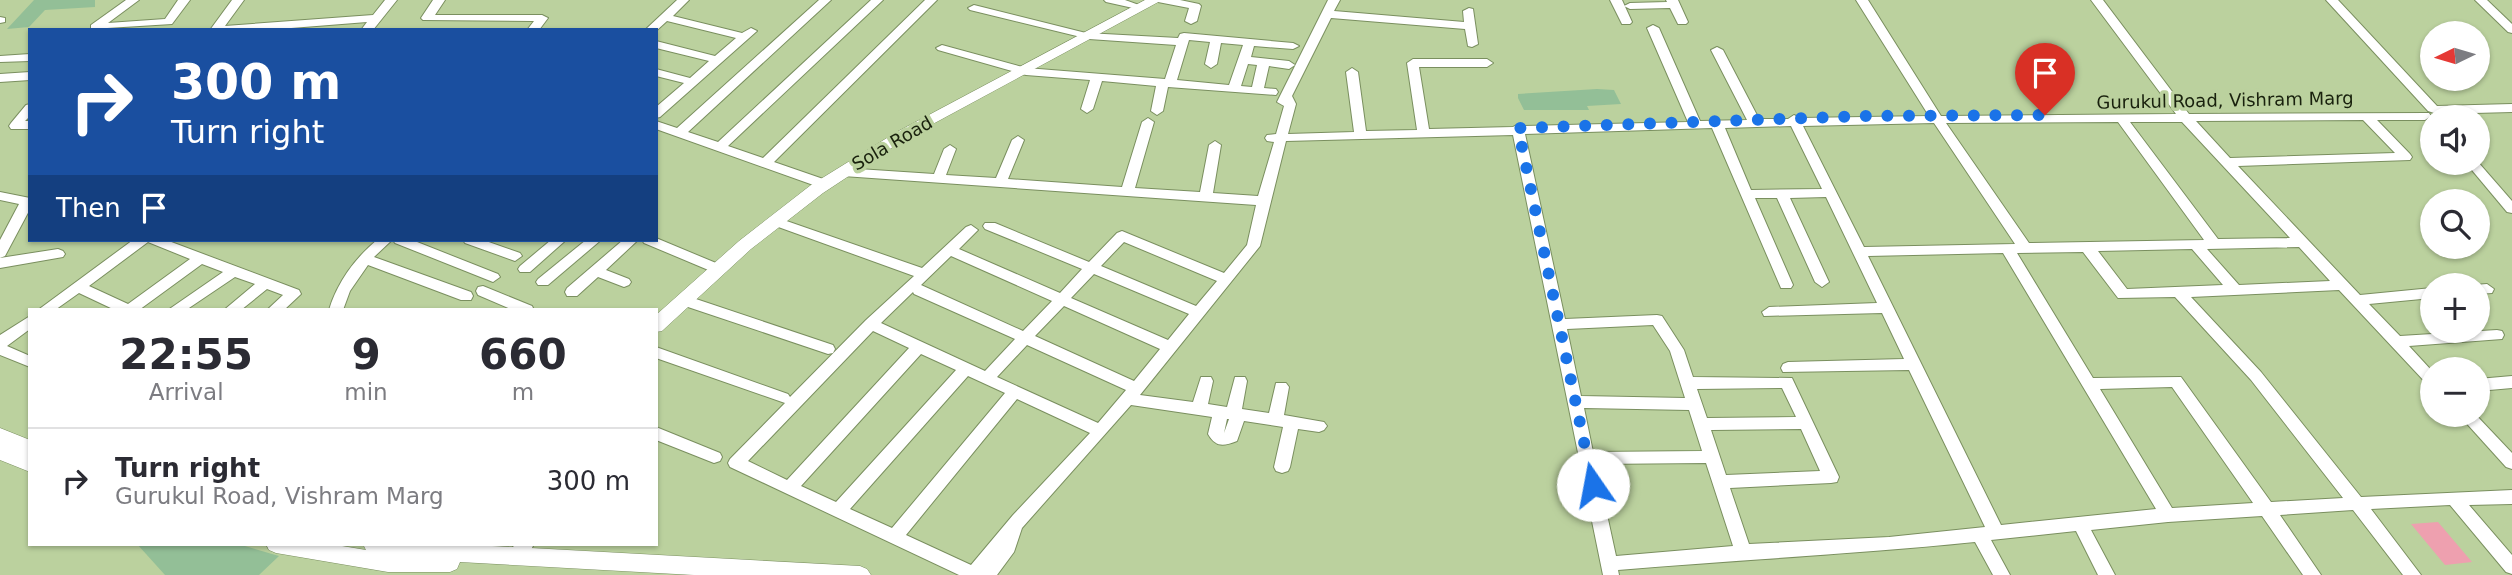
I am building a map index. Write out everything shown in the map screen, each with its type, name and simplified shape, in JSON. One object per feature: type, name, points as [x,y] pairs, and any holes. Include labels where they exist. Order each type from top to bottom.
[{"type":"main road","name":"Sola Road","points":[[658,324],[819,183],[1085,35],[1155,0]]},
{"type":"main road","name":"Sola Road","points":[[1085,35],[1138,3]]},
{"type":"main road","name":"Sola Road","points":[[658,313],[711,266],[819,183],[891,135],[1023,69]]},
{"type":"main road","points":[[0,436],[28,447]]},
{"type":"main road","points":[[0,451],[28,463]]},
{"type":"main road","points":[[294,546],[400,558],[695,575]]},
{"type":"main road","points":[[377,546],[400,558],[521,550],[859,575]]},
{"type":"street","points":[[133,0],[95,27],[167,22],[184,0]]},
{"type":"street","points":[[218,28],[238,0]]},
{"type":"street","points":[[370,28],[391,0]]},
{"type":"street","points":[[439,0],[427,18],[541,19],[534,28]]},
{"type":"street","points":[[653,28],[683,0]]},
{"type":"street","points":[[679,133],[825,0]]},
{"type":"street","points":[[720,148],[877,0]]},
{"type":"street","points":[[765,163],[930,0]]},
{"type":"street","points":[[1110,0],[1138,3]]},
{"type":"street","points":[[1162,0],[1195,6],[1191,21]]},
{"type":"street","points":[[971,230],[871,324],[736,463],[978,575],[1008,547],[1014,527],[1100,431],[1253,246],[1265,201],[1268,177],[1272,172],[1276,134],[1290,104],[1287,97],[1334,0]]},
{"type":"street","points":[[1616,0],[1626,22]]},
{"type":"street","points":[[1862,0],[1937,118],[2025,248]]},
{"type":"street","points":[[2097,0],[2184,116],[2420,367]]},
{"type":"street","points":[[2324,0],[2423,105]]},
{"type":"street","points":[[2332,0],[2424,105]]},
{"type":"street","points":[[2481,0],[2512,30]]},
{"type":"street","points":[[1630,6],[1673,2],[1682,22]]},
{"type":"street","points":[[974,8],[1085,35],[1182,42]]},
{"type":"street","points":[[1469,11],[1472,44]]},
{"type":"street","points":[[2493,12],[2512,11]]},
{"type":"street","points":[[1327,14],[1471,26]]},
{"type":"street","points":[[658,112],[747,34],[665,17]]},
{"type":"street","points":[[244,28],[377,18]]},
{"type":"street","points":[[1653,28],[1693,122]]},
{"type":"street","points":[[1157,111],[1184,36],[1293,46]]},
{"type":"street","points":[[1211,64],[1216,39]]},
{"type":"street","points":[[1234,89],[1250,42]]},
{"type":"street","points":[[658,45],[717,60]]},
{"type":"street","points":[[942,48],[1023,69],[1272,92]]},
{"type":"street","points":[[0,50],[6,49],[0,58]]},
{"type":"street","points":[[1717,50],[1753,120]]},
{"type":"street","points":[[0,58],[28,57]]},
{"type":"street","points":[[1244,60],[1289,65]]},
{"type":"street","points":[[1257,91],[1264,62]]},
{"type":"street","points":[[1423,130],[1413,63],[1487,62]]},
{"type":"street","points":[[1352,72],[1360,132]]},
{"type":"street","points":[[658,73],[693,82]]},
{"type":"street","points":[[0,78],[28,76]]},
{"type":"street","points":[[1087,109],[1097,77]]},
{"type":"street","name":"Gurukul Road, Vishram Marg","points":[[2490,110],[2512,108]]},
{"type":"street","points":[[28,110],[15,126],[28,125]]},
{"type":"street","name":"Gurukul Road, Vishram Marg","points":[[1276,134],[1937,118],[2420,113]]},
{"type":"street","name":"Gurukul Road, Vishram Marg","points":[[1937,118],[2122,119],[2420,114]]},
{"type":"street","name":"Gurukul Road, Vishram Marg","points":[[2490,114],[2512,114]]},
{"type":"street","points":[[2228,162],[2406,157],[2366,116]]},
{"type":"street","points":[[2122,119],[2214,244]]},
{"type":"street","name":"Gurukul Road, Vishram Marg","points":[[1276,134],[1518,130],[1753,120],[1795,122]]},
{"type":"street","points":[[1127,192],[1148,122]]},
{"type":"street","points":[[1795,122],[1913,364],[1989,535],[2002,575]]},
{"type":"street","points":[[1717,125],[1786,285]]},
{"type":"street","points":[[658,126],[819,183]]},
{"type":"street","points":[[1518,130],[1611,570],[1743,552],[1989,535],[2168,515],[2512,497]]},
{"type":"street","points":[[1000,183],[1017,140]]},
{"type":"street","points":[[1206,197],[1215,145]]},
{"type":"street","points":[[938,178],[950,149]]},
{"type":"street","points":[[843,172],[1265,201]]},
{"type":"street","points":[[2482,175],[2512,209]]},
{"type":"street","points":[[2490,175],[2512,200]]},
{"type":"street","points":[[1781,193],[1822,282]]},
{"type":"street","points":[[1747,194],[1829,193]]},
{"type":"street","points":[[0,196],[28,202],[4,239],[0,253]]},
{"type":"street","points":[[775,221],[924,274]]},
{"type":"street","points":[[990,226],[1199,312]]},
{"type":"street","points":[[987,378],[1122,236],[1226,279]]},
{"type":"street","points":[[48,308],[139,242]]},
{"type":"street","points":[[158,242],[293,294],[276,308]]},
{"type":"street","points":[[337,308],[355,273],[383,242]]},
{"type":"street","points":[[405,242],[493,277]]},
{"type":"street","points":[[476,242],[515,256]]},
{"type":"street","points":[[525,269],[557,242]]},
{"type":"street","points":[[543,282],[592,242]]},
{"type":"street","points":[[572,292],[629,242]]},
{"type":"street","points":[[654,242],[711,266]]},
{"type":"street","points":[[1858,252],[2301,242]]},
{"type":"street","points":[[2195,244],[2235,290]]},
{"type":"street","points":[[2087,247],[2123,294],[2343,285]]},
{"type":"street","points":[[2007,248],[2168,515]]},
{"type":"street","points":[[956,253],[1169,348]]},
{"type":"street","points":[[0,263],[58,254]]},
{"type":"street","points":[[131,308],[201,258]]},
{"type":"street","points":[[365,259],[466,296]]},
{"type":"street","points":[[179,308],[234,271]]},
{"type":"street","points":[[595,271],[624,282]]},
{"type":"street","points":[[234,308],[266,283]]},
{"type":"street","points":[[77,286],[124,308]]},
{"type":"street","points":[[919,290],[1024,338],[1131,393],[1199,409],[1319,426]]},
{"type":"street","points":[[483,291],[506,306]]},
{"type":"street","points":[[2179,292],[2256,376],[2413,575]]},
{"type":"street","points":[[2356,300],[2420,294]]},
{"type":"street","points":[[684,300],[828,349]]},
{"type":"street","points":[[1769,312],[1885,308]]},
{"type":"street","points":[[1559,324],[1657,320],[1677,350],[1743,552]]},
{"type":"street","points":[[0,343],[28,322]]},
{"type":"street","points":[[871,324],[1100,431]]},
{"type":"street","points":[[2396,342],[2497,335]]},
{"type":"street","points":[[789,488],[919,346]]},
{"type":"street","points":[[0,349],[28,361]]},
{"type":"street","points":[[658,353],[783,398]]},
{"type":"street","points":[[1788,368],[1913,364]]},
{"type":"street","points":[[838,511],[967,369]]},
{"type":"street","points":[[2089,384],[2176,380],[2265,510],[2314,575]]},
{"type":"street","points":[[1199,409],[1206,381]]},
{"type":"street","points":[[1230,413],[1240,381]]},
{"type":"street","points":[[1688,383],[1787,382],[1831,477],[1720,482]]},
{"type":"street","points":[[2490,383],[2512,382]]},
{"type":"street","points":[[1276,420],[1281,387]]},
{"type":"street","points":[[894,537],[1015,391]]},
{"type":"street","points":[[1576,402],[1694,404]]},
{"type":"street","points":[[1282,467],[1293,422]]},
{"type":"street","points":[[1701,424],[1807,423]]},
{"type":"street","points":[[2478,427],[2512,463]]},
{"type":"street","points":[[658,434],[714,457]]},
{"type":"street","points":[[1588,458],[1712,457]]},
{"type":"street","points":[[2454,499],[2512,567]]},
{"type":"street","points":[[2080,524],[2107,575]]},
{"type":"shaded area","points":[[2438,522],[2472,562],[2445,565],[2411,524]]},
{"type":"building","points":[[34,0],[95,0],[95,7],[45,10],[29,27],[7,29]]},
{"type":"building","points":[[1614,90],[1621,104],[1587,106],[1589,110],[1524,110],[1518,98],[1518,94]]},
{"type":"building","points":[[139,546],[245,546],[279,556],[259,575],[165,575]]},
{"type":"route","points":[[1593,485],[1518,128],[1864,116],[2045,115]]}]
